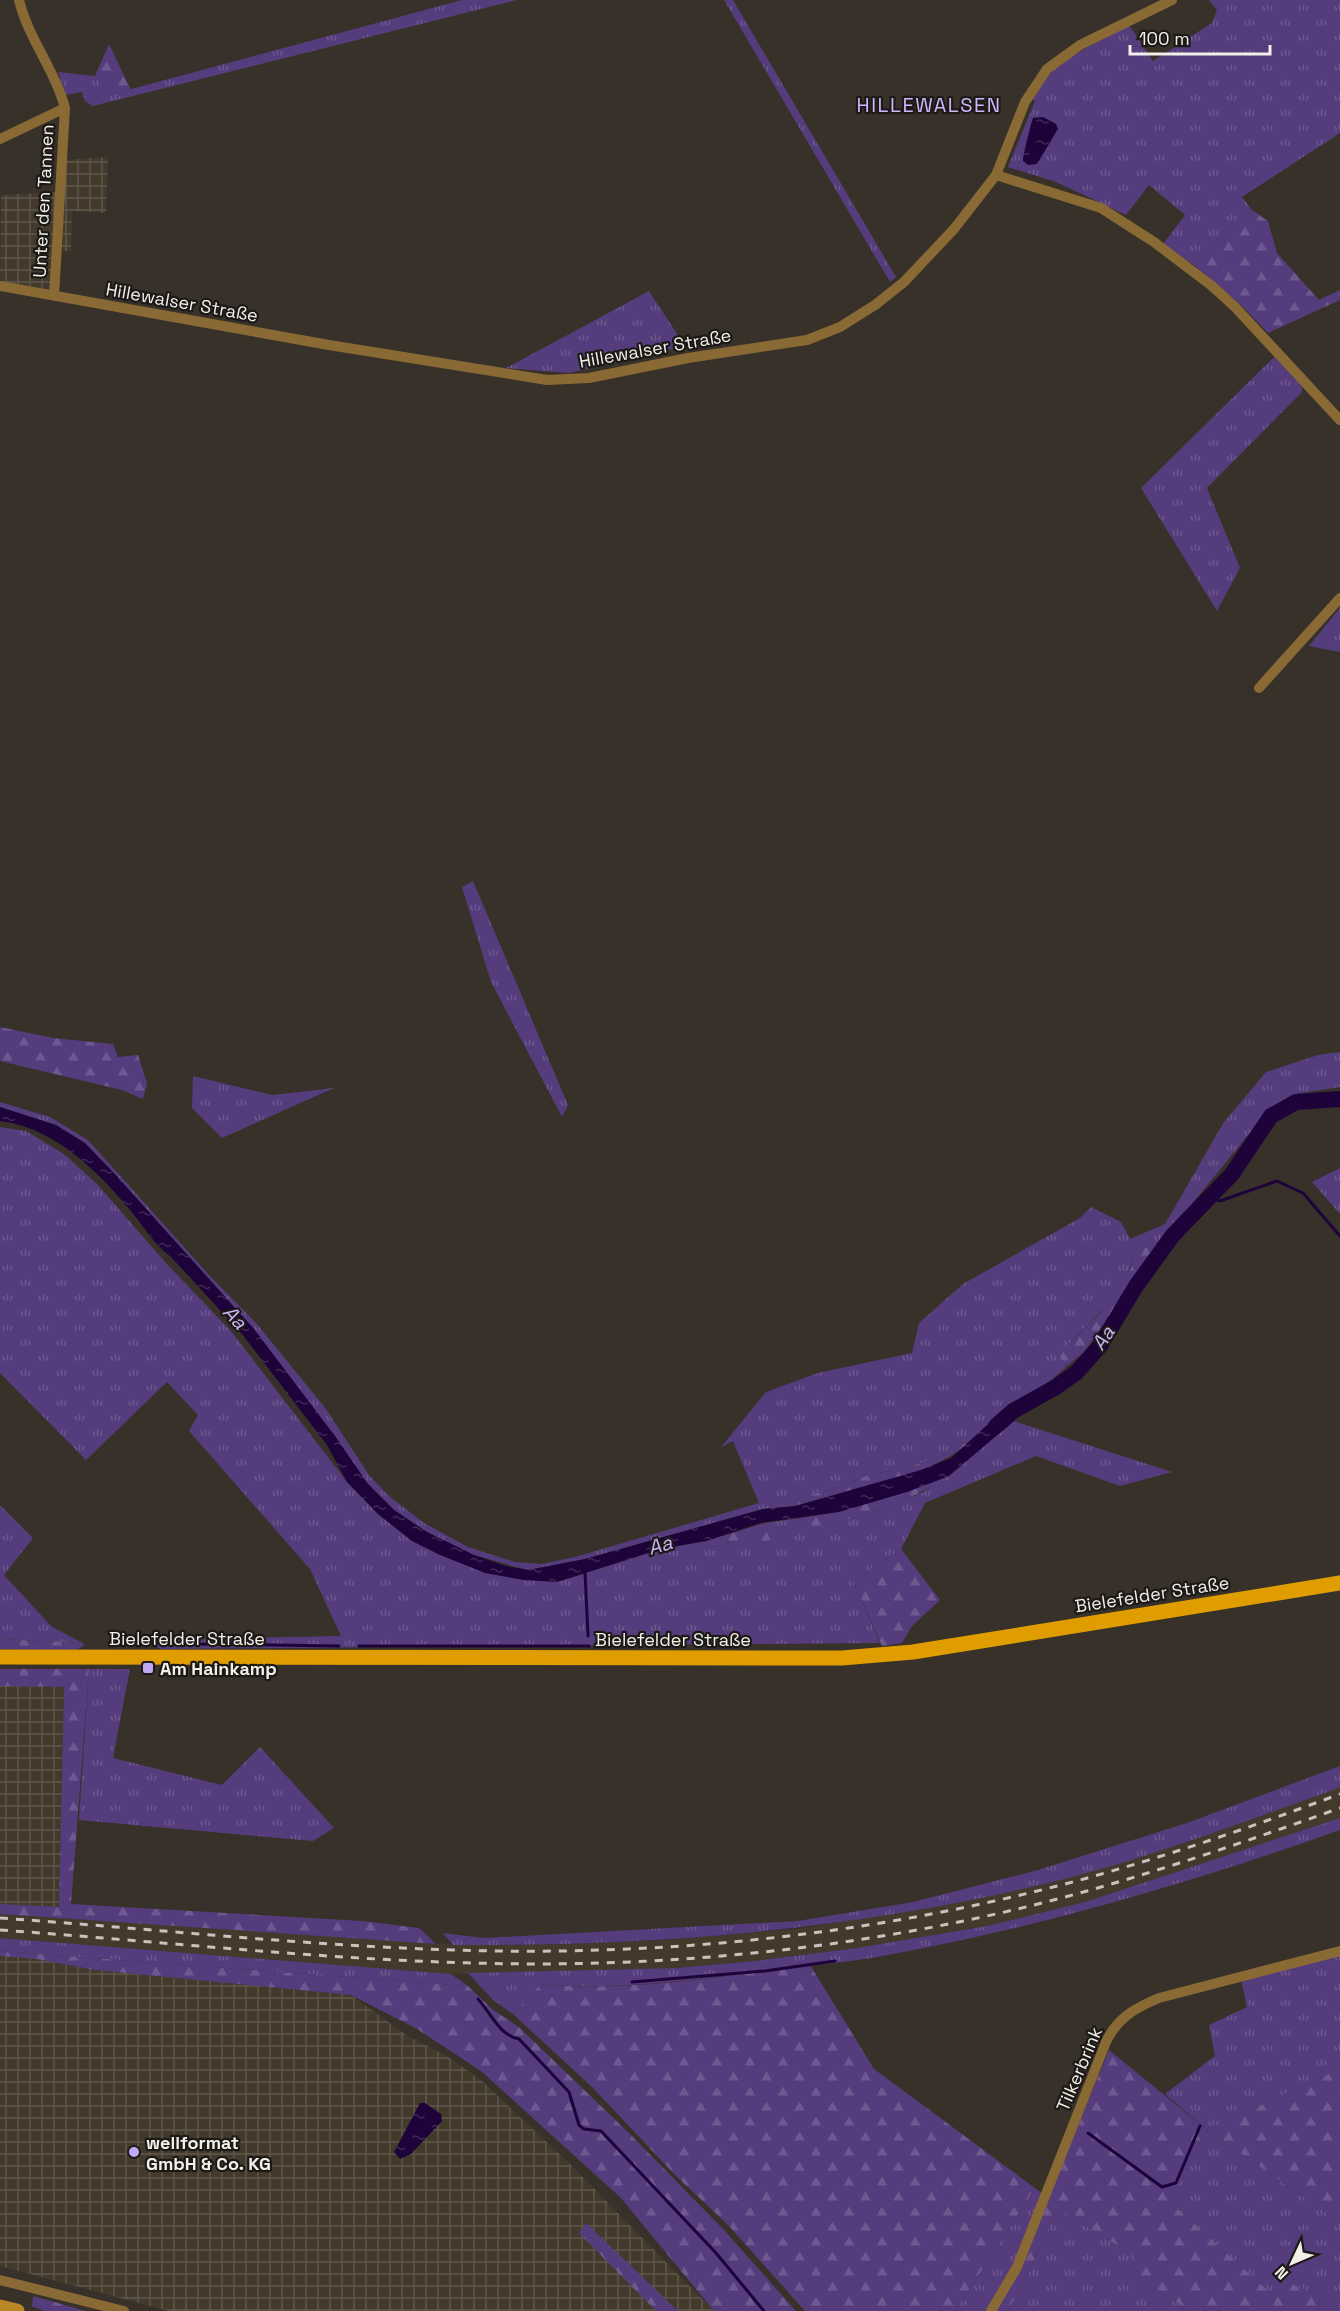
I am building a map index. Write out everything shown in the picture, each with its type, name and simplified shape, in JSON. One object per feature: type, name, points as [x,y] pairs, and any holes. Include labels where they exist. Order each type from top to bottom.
[{"type":"main road","name":"Bielefelder Straße","points":[[0,1657],[842,1658],[913,1652],[1340,1583]]},
{"type":"main road","points":[[0,2307],[17,2311]]},
{"type":"street","points":[[0,139],[65,108],[61,93],[28,26],[20,0]]},
{"type":"street","name":"Hillewalser Straße","points":[[0,286],[519,377],[548,380],[589,378],[688,358],[807,340],[840,327],[875,305],[904,282],[954,229],[996,175],[1025,102],[1047,69],[1080,45],[1172,0]]},
{"type":"street","name":"Unter den Tannen","points":[[54,296],[65,108]]},
{"type":"street","points":[[996,175],[1089,203],[1117,216],[1154,242],[1212,286],[1234,306],[1340,420]]},
{"type":"street","points":[[1259,688],[1340,598]]},
{"type":"street","name":"Tilkerbrink","points":[[991,2311],[1022,2257],[1106,2042],[1116,2025],[1131,2011],[1159,1998],[1340,1951]]},
{"type":"street","points":[[0,2280],[124,2311]]},
{"type":"shaded area","points":[[108,157],[106,213],[72,211],[71,251],[61,251],[65,160]]},
{"type":"shaded area","points":[[55,192],[51,292],[0,283],[1,195]]},
{"type":"shaded area","points":[[0,1686],[64,1687],[59,1908],[0,1904]]},
{"type":"shaded area","points":[[1340,1787],[1340,1818],[1085,1902],[987,1926],[857,1948],[755,1961],[676,1968],[451,1974],[0,1938],[0,1914],[436,1944],[543,1945],[669,1940],[796,1929],[897,1913],[1045,1884],[1182,1844]]},
{"type":"shaded area","points":[[0,1956],[37,1959],[95,1970],[351,1995],[408,2036],[447,2056],[482,2081],[566,2160],[714,2311],[169,2311],[0,2266]]},
{"type":"green space","points":[[462,0],[517,0],[93,106],[85,101],[82,92],[66,95],[58,72],[95,76],[109,95]]},
{"type":"green space","points":[[724,0],[733,0],[896,277],[890,282]]},
{"type":"green space","points":[[1209,0],[1340,0],[1340,133],[1242,197],[1252,210],[1195,266],[1163,244],[1185,215],[1149,185],[1126,215],[1056,182],[1008,167],[1035,101],[1031,99],[1051,72],[1068,58],[1129,25],[1153,61],[1212,23],[1217,10]]},
{"type":"green space","points":[[109,44],[131,90],[109,95],[95,76]]},
{"type":"green space","points":[[1252,210],[1268,221],[1277,253],[1319,300],[1340,290],[1340,300],[1268,333],[1242,306],[1195,266]]},
{"type":"green space","points":[[649,291],[685,346],[569,373],[506,368]]},
{"type":"green space","points":[[1276,355],[1302,383],[1302,392],[1207,488],[1240,568],[1217,611],[1141,488]]},
{"type":"green space","points":[[1340,608],[1340,652],[1309,646]]},
{"type":"green space","points":[[473,881],[568,1105],[562,1117],[491,982],[462,887]]},
{"type":"green space","points":[[0,1027],[53,1038],[113,1044],[118,1057],[138,1055],[147,1083],[143,1099],[122,1090],[0,1061]]},
{"type":"green space","points":[[1340,1052],[1340,1087],[1296,1094],[1271,1107],[1160,1243],[1135,1250],[1131,1266],[1115,1295],[1058,1356],[1067,1366],[1050,1381],[998,1415],[968,1444],[959,1443],[940,1457],[902,1469],[872,1474],[830,1490],[794,1499],[795,1506],[763,1509],[585,1559],[528,1570],[474,1555],[427,1532],[394,1510],[368,1484],[254,1329],[85,1143],[56,1125],[0,1107],[0,1102],[50,1117],[88,1140],[209,1275],[257,1324],[326,1409],[369,1475],[389,1496],[424,1523],[468,1547],[515,1562],[541,1564],[575,1557],[759,1503],[733,1441],[721,1447],[766,1392],[818,1373],[912,1353],[919,1323],[963,1284],[1080,1218],[1091,1207],[1121,1222],[1130,1239],[1165,1224],[1224,1122],[1266,1072],[1318,1055]]},
{"type":"green space","points":[[193,1076],[272,1095],[334,1088],[222,1138],[192,1108]]},
{"type":"green space","points":[[0,1127],[26,1131],[64,1154],[97,1184],[165,1262],[231,1331],[347,1482],[378,1514],[412,1541],[485,1573],[557,1582],[661,1549],[706,1541],[712,1547],[746,1540],[771,1543],[765,1523],[800,1518],[805,1528],[874,1512],[924,1492],[1014,1421],[1172,1472],[1120,1486],[1036,1456],[925,1503],[901,1549],[853,1581],[880,1643],[161,1649],[143,1640],[341,1636],[310,1569],[189,1431],[198,1415],[167,1382],[86,1460],[0,1373]]},
{"type":"green space","points":[[1340,1168],[1340,1214],[1312,1182]]},
{"type":"green space","points":[[1160,1243],[1084,1352],[1067,1366],[1058,1356],[1055,1348],[1068,1345],[1100,1313],[1131,1268],[1135,1250]]},
{"type":"green space","points":[[959,1443],[968,1444],[929,1467],[862,1489],[795,1506],[794,1499],[830,1490],[872,1474],[902,1469],[940,1457]]},
{"type":"green space","points":[[949,1476],[916,1495],[880,1510],[805,1528],[800,1518],[876,1501]]},
{"type":"green space","points":[[0,1505],[33,1538],[4,1575],[52,1627],[83,1643],[0,1639]]},
{"type":"green space","points":[[765,1523],[771,1543],[760,1555],[746,1540],[712,1547],[706,1541]]},
{"type":"green space","points":[[901,1549],[940,1600],[912,1626],[902,1643],[882,1646],[853,1581]]},
{"type":"green space","points":[[0,1639],[83,1643],[84,1646],[75,1650],[0,1649]]},
{"type":"green space","points":[[0,1669],[89,1669],[71,1904],[362,1921],[419,1928],[436,1944],[0,1914],[0,1904],[59,1907],[64,1687],[0,1686]]},
{"type":"green space","points":[[89,1669],[130,1669],[113,1758],[222,1785],[260,1747],[334,1828],[313,1841],[79,1820]]},
{"type":"green space","points":[[1340,1766],[1340,1787],[1186,1842],[1115,1865],[1044,1884],[898,1914],[676,1939],[528,1945],[453,1945],[443,1933],[483,1938],[798,1921],[913,1902],[1038,1870],[1187,1823]]},
{"type":"green space","points":[[1340,1818],[1340,1830],[1167,1887],[990,1934],[871,1958],[652,1984],[569,1986],[541,1984],[513,2014],[493,2000],[468,1973],[676,1968],[755,1961],[857,1948],[987,1926],[1085,1902]]},
{"type":"green space","points":[[0,1938],[451,1974],[468,1986],[0,1951]]},
{"type":"green space","points":[[0,1951],[468,1986],[492,2009],[520,2028],[631,2135],[724,2230],[796,2311],[714,2311],[621,2198],[481,2071],[417,2029],[351,1995],[95,1970],[37,1959],[0,1956]]},
{"type":"green space","points":[[1340,1953],[1340,2069],[1207,2130],[1165,2094],[1215,2056],[1209,2025],[1247,2007],[1241,1979]]},
{"type":"green space","points":[[810,1965],[874,2069],[1035,2188],[955,2311],[805,2311],[728,2225],[677,2177],[592,2087],[513,2014],[541,1984],[642,1985]]},
{"type":"green space","points":[[1109,2050],[1207,2130],[1168,2200],[1276,2298],[1291,2284],[1340,2304],[1340,2311],[1191,2311],[1140,2281],[1130,2253],[1057,2208],[1024,2283],[1007,2311],[995,2311],[1047,2202]]},
{"type":"green space","points":[[1340,2069],[1340,2222],[1207,2130]]},
{"type":"green space","points":[[1207,2130],[1340,2222],[1340,2304],[1292,2285],[1277,2299],[1168,2200]]},
{"type":"green space","points":[[1035,2188],[1043,2194],[1014,2266],[987,2311],[955,2311]]},
{"type":"green space","points":[[1057,2208],[1130,2253],[1140,2281],[1191,2311],[1007,2311],[1024,2283]]},
{"type":"green space","points":[[586,2223],[678,2311],[656,2311],[579,2233]]},
{"type":"green space","points":[[33,2296],[86,2311],[44,2311],[32,2306]]},
{"type":"water","points":[[1043,117],[1056,124],[1058,129],[1037,164],[1028,165],[1023,161],[1032,121],[1033,118]]},
{"type":"water","points":[[0,1107],[56,1125],[85,1143],[254,1329],[335,1436],[368,1484],[394,1510],[427,1532],[474,1555],[506,1566],[528,1570],[585,1559],[763,1509],[795,1506],[921,1470],[951,1458],[998,1415],[1013,1411],[1014,1421],[949,1476],[907,1492],[839,1512],[761,1523],[706,1541],[661,1549],[557,1582],[524,1580],[485,1573],[412,1541],[378,1514],[347,1482],[327,1445],[242,1334],[155,1242],[107,1184],[58,1143],[20,1125],[0,1121]]},
{"type":"water","points":[[420,2103],[425,2103],[441,2114],[442,2121],[411,2154],[400,2159],[394,2152]]},
{"type":"waterway","name":"Aa","points":[[996,1426],[1013,1411],[1056,1387],[1077,1372],[1100,1346],[1136,1286],[1173,1235],[1232,1174],[1271,1116],[1296,1102],[1340,1099]]},
{"type":"waterway","points":[[1209,1198],[1220,1201],[1277,1181],[1303,1193],[1340,1236]]},
{"type":"waterway","points":[[585,1572],[588,1636]]},
{"type":"waterway","points":[[194,1644],[339,1646]]},
{"type":"waterway","points":[[359,1646],[589,1646]]},
{"type":"waterway","points":[[632,1982],[765,1971],[835,1961]]},
{"type":"waterway","points":[[478,1999],[501,2028],[512,2037],[519,2039],[569,2092],[579,2125],[584,2129],[601,2131],[716,2253],[764,2311]]},
{"type":"waterway","points":[[1088,2133],[1162,2187],[1176,2183],[1200,2126]]},
{"type":"railway","points":[[0,1918],[300,1942],[450,1950],[601,1950],[722,1943],[842,1929],[1021,1895],[1178,1851],[1340,1794]]},
{"type":"railway","points":[[0,1930],[300,1954],[450,1962],[601,1963],[724,1956],[846,1942],[1028,1907],[1151,1872],[1340,1808]]},
{"type":"place","name":"Am Hainkamp","points":[[148,1668]]},
{"type":"place","name":"wellformat GmbH & Co. KG","points":[[134,2152]]},
{"type":"district","name":"HILLEWALSEN","points":[[929,105]]}]
